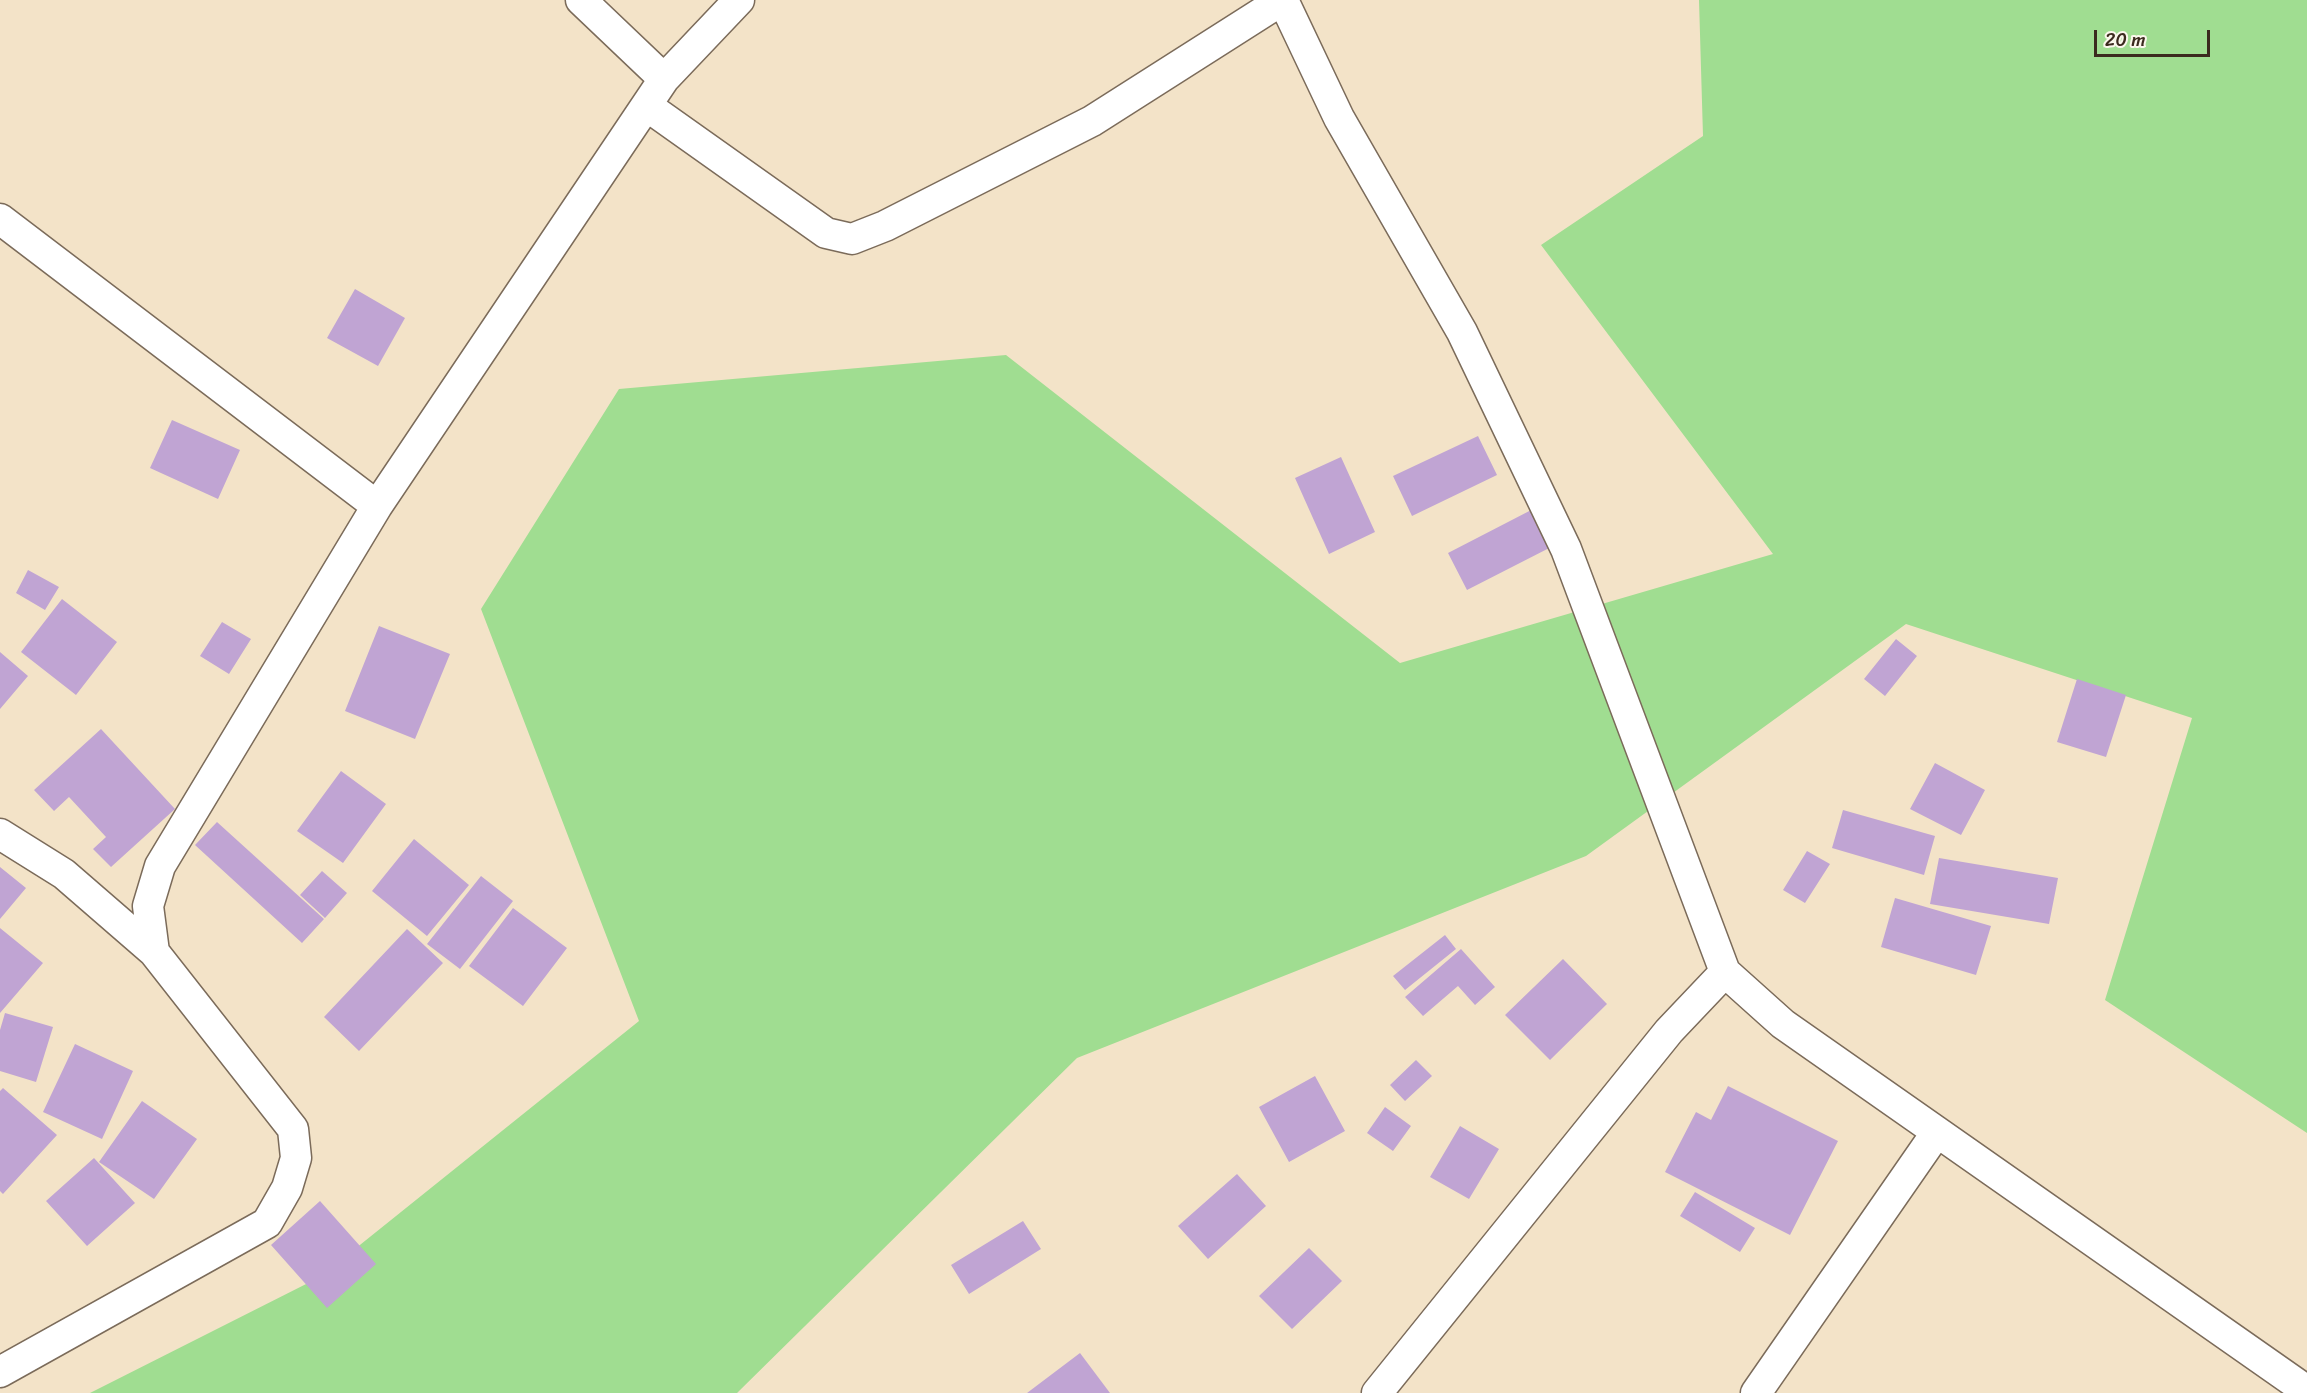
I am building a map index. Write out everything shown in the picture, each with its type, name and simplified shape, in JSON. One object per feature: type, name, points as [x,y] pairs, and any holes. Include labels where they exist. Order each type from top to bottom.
[{"type":"street","points":[[581,0],[664,78]]},
{"type":"street","points":[[154,952],[148,906],[160,866],[377,506],[664,78],[739,0]]},
{"type":"street","points":[[647,106],[826,233],[852,239],[885,226],[1092,122],[1282,0],[1339,118],[1462,332],[1566,549],[1725,972],[1784,1024],[2307,1391]]},
{"type":"street","points":[[0,219],[377,506]]},
{"type":"street","points":[[0,834],[64,874],[154,952],[293,1129],[296,1158],[287,1188],[267,1223],[0,1372]]},
{"type":"street","points":[[1377,1393],[1670,1031],[1725,972]]},
{"type":"street","points":[[1756,1393],[1937,1132]]},
{"type":"green space","points":[[1699,0],[2307,0],[2307,1133],[2105,1000],[2192,718],[1906,624],[1586,856],[1077,1058],[737,1393],[90,1393],[320,1277],[639,1021],[481,609],[619,389],[1006,355],[1400,663],[1773,554],[1541,245],[1703,136]]},
{"type":"building","points":[[355,289],[405,318],[378,366],[327,338]]},
{"type":"building","points":[[172,420],[240,450],[218,499],[150,468]]},
{"type":"building","points":[[1478,436],[1497,475],[1412,516],[1393,476]]},
{"type":"building","points":[[1341,457],[1375,532],[1329,554],[1295,478]]},
{"type":"building","points":[[1539,506],[1559,543],[1467,590],[1448,553]]},
{"type":"building","points":[[28,570],[59,587],[45,610],[16,593]]},
{"type":"building","points":[[62,599],[117,642],[76,695],[21,652]]},
{"type":"building","points":[[222,622],[251,639],[229,674],[200,656]]},
{"type":"building","points":[[379,626],[450,654],[415,739],[345,711]]},
{"type":"building","points":[[1896,639],[1917,656],[1885,696],[1864,679]]},
{"type":"building","points":[[0,652],[28,676],[0,709]]},
{"type":"building","points":[[2077,679],[2126,695],[2106,757],[2057,742]]},
{"type":"building","points":[[101,729],[175,809],[111,867],[93,849],[106,837],[69,797],[54,811],[34,790]]},
{"type":"building","points":[[1935,763],[1985,790],[1961,835],[1910,809]]},
{"type":"building","points":[[341,771],[386,804],[343,863],[297,831]]},
{"type":"building","points":[[1843,810],[1935,836],[1924,875],[1832,848]]},
{"type":"building","points":[[217,822],[324,919],[302,943],[195,845]]},
{"type":"building","points":[[414,839],[469,885],[427,936],[372,891]]},
{"type":"building","points":[[1807,851],[1830,864],[1805,903],[1783,890]]},
{"type":"building","points":[[1939,858],[2058,878],[2049,924],[1930,904]]},
{"type":"building","points":[[0,867],[26,888],[0,919]]},
{"type":"building","points":[[322,871],[347,893],[325,918],[300,895]]},
{"type":"building","points":[[481,876],[513,901],[460,969],[427,944]]},
{"type":"building","points":[[1895,898],[1991,926],[1976,975],[1881,947]]},
{"type":"building","points":[[513,908],[567,948],[523,1006],[469,966]]},
{"type":"building","points":[[0,928],[43,963],[0,1013]]},
{"type":"building","points":[[407,929],[443,963],[359,1051],[324,1017]]},
{"type":"building","points":[[1445,935],[1456,949],[1405,990],[1393,976]]},
{"type":"building","points":[[1461,949],[1495,987],[1475,1005],[1458,986],[1423,1016],[1405,997]]},
{"type":"building","points":[[1563,959],[1607,1004],[1550,1060],[1505,1015]]},
{"type":"building","points":[[5,1013],[53,1027],[36,1082],[0,1071],[0,1030]]},
{"type":"building","points":[[75,1044],[133,1071],[102,1139],[43,1112]]},
{"type":"building","points":[[1416,1060],[1432,1076],[1405,1101],[1390,1085]]},
{"type":"building","points":[[1315,1076],[1345,1131],[1289,1162],[1259,1107]]},
{"type":"building","points":[[1728,1086],[1838,1141],[1790,1235],[1665,1172],[1696,1112],[1711,1120]]},
{"type":"building","points":[[3,1088],[57,1135],[3,1194],[0,1191],[0,1091]]},
{"type":"building","points":[[142,1101],[197,1139],[154,1199],[99,1162]]},
{"type":"building","points":[[1385,1107],[1411,1126],[1393,1151],[1367,1133]]},
{"type":"building","points":[[1460,1126],[1499,1149],[1469,1199],[1430,1177]]},
{"type":"building","points":[[94,1158],[135,1203],[87,1246],[46,1201]]},
{"type":"building","points":[[1237,1174],[1266,1206],[1208,1259],[1178,1226]]},
{"type":"building","points":[[1695,1192],[1755,1228],[1740,1252],[1680,1216]]},
{"type":"building","points":[[320,1201],[376,1264],[327,1308],[271,1245]]},
{"type":"building","points":[[1023,1221],[1041,1249],[969,1294],[951,1265]]},
{"type":"building","points":[[1309,1248],[1342,1281],[1292,1329],[1259,1296]]},
{"type":"building","points":[[1080,1353],[1110,1393],[1027,1393]]}]
